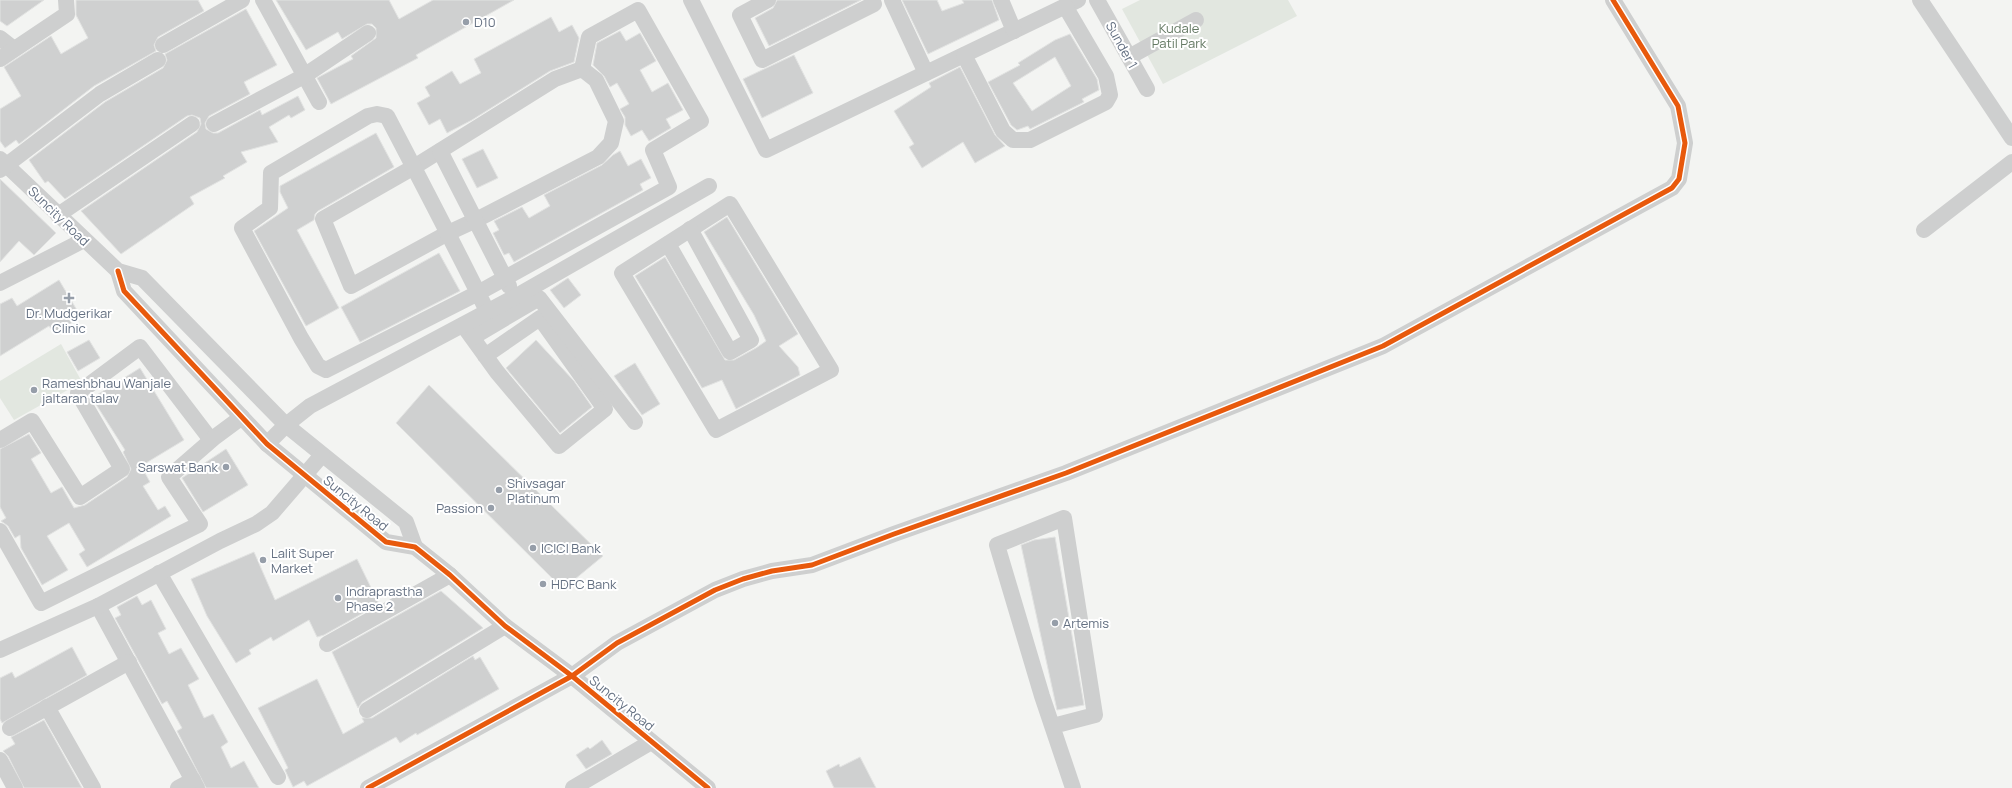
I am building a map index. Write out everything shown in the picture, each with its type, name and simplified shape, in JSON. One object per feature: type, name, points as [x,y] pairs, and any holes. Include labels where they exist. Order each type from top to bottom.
[{"type":"street","points":[[0,58],[67,14],[66,0]]},
{"type":"street","points":[[2,165],[160,52],[242,0]]},
{"type":"street","points":[[263,0],[304,76],[320,102]]},
{"type":"street","points":[[691,0],[766,150],[1071,3],[1106,76],[1110,95],[1106,102],[1047,133],[1030,140],[1013,140],[1003,131],[964,55]]},
{"type":"street","points":[[768,0],[740,15],[762,60],[874,4]]},
{"type":"street","points":[[892,0],[926,73]]},
{"type":"street","points":[[1001,0],[1014,31]]},
{"type":"street","name":"Sunder 1","points":[[1097,0],[1147,89]]},
{"type":"street","points":[[368,788],[572,676],[617,643],[715,590],[743,579],[772,571],[812,565],[894,534],[1066,473],[1383,346],[1672,188],[1680,179],[1684,150],[1678,106],[1613,0]]},
{"type":"street","points":[[1920,0],[2012,138]]},
{"type":"street","points":[[487,311],[478,293],[448,233],[387,116],[377,114],[368,116],[270,173],[270,208],[242,228],[301,338],[318,366],[326,370],[478,293],[669,187],[653,150],[701,121],[638,10],[589,37],[582,69]]},
{"type":"street","points":[[1129,57],[1196,20]]},
{"type":"street","points":[[214,124],[304,76],[368,33]]},
{"type":"street","points":[[0,38],[14,49]]},
{"type":"street","points":[[582,69],[596,80],[616,121],[611,143],[598,157],[448,233],[351,286],[323,220],[414,167],[555,79],[582,69]]},
{"type":"street","points":[[58,215],[192,124]]},
{"type":"street","points":[[440,151],[474,221],[515,296]]},
{"type":"street","points":[[1924,230],[2012,162]]},
{"type":"street","name":"Suncity Road","points":[[2,165],[118,271],[142,278],[286,425],[406,522],[415,547]]},
{"type":"street","points":[[267,444],[286,425],[310,406],[515,296],[665,213],[710,186]]},
{"type":"street","points":[[730,204],[831,370],[716,430],[622,273],[679,236],[730,204]]},
{"type":"street","points":[[665,213],[679,236],[751,340],[730,352],[679,236]]},
{"type":"street","points":[[0,283],[84,240]]},
{"type":"street","name":"Suncity Road","points":[[118,271],[124,291],[267,444],[386,542],[415,547],[450,575],[505,626],[572,676],[708,788]]},
{"type":"street","points":[[473,337],[540,298],[635,422]]},
{"type":"street","points":[[463,324],[473,337],[485,356],[497,372],[559,446],[606,409],[540,318],[485,356]]},
{"type":"street","points":[[0,440],[32,421],[80,497],[122,468],[78,393],[140,347],[211,440]]},
{"type":"street","points":[[0,531],[41,604],[200,524],[168,476],[211,440],[242,417]]},
{"type":"street","points":[[0,650],[98,606],[220,540],[256,524],[272,513],[322,455]]},
{"type":"street","points":[[1052,726],[1095,715],[1064,518],[997,545],[1052,726],[1073,788]]},
{"type":"street","points":[[159,573],[278,777]]},
{"type":"street","points":[[327,644],[450,575]]},
{"type":"street","points":[[98,606],[195,784],[178,788]]},
{"type":"street","points":[[367,710],[505,626]]},
{"type":"street","points":[[10,728],[129,662]]},
{"type":"street","points":[[47,707],[93,788]]},
{"type":"street","points":[[573,788],[651,742]]},
{"type":"street","points":[[0,760],[15,788]]},
{"type":"green space","name":"Kudale Patil Park","points":[[1140,0],[1288,0],[1297,16],[1163,84],[1122,9]]},
{"type":"green space","name":"Rameshbhau Wanjale jaltaran talav","points":[[61,344],[82,382],[14,420],[0,398],[0,381]]},
{"type":"building","points":[[0,0],[44,0],[7,26],[0,21]]},
{"type":"building","points":[[76,0],[198,0],[204,11],[158,37],[154,45],[156,51],[94,86],[19,144],[16,140],[5,148],[0,141],[0,109],[21,96],[4,67],[51,36],[61,54],[88,38],[76,15]]},
{"type":"building","points":[[276,0],[389,0],[399,19],[433,0],[514,0],[416,55],[418,58],[331,104],[317,78],[353,59],[351,56],[376,38],[376,28],[372,24],[367,24],[342,39],[338,32],[306,50]]},
{"type":"building","points":[[777,0],[861,0],[769,46],[755,18],[773,8]]},
{"type":"building","points":[[902,0],[937,0],[942,11],[964,3],[962,0],[992,0],[999,20],[928,54]]},
{"type":"building","points":[[246,9],[277,65],[244,82],[250,94],[209,116],[205,123],[206,129],[213,133],[218,133],[260,110],[262,115],[298,96],[305,110],[291,118],[289,115],[269,127],[278,142],[241,152],[247,162],[223,176],[225,178],[190,197],[194,204],[121,254],[81,211],[197,132],[201,124],[200,118],[192,115],[187,116],[65,199],[48,181],[45,183],[29,160],[105,102],[163,68],[167,60],[165,54]]},
{"type":"building","points":[[551,17],[559,32],[572,25],[579,38],[574,62],[550,71],[472,120],[447,133],[440,119],[429,125],[417,103],[430,96],[425,87],[452,71],[460,84],[481,73],[474,59]]},
{"type":"building","points":[[620,31],[626,41],[640,33],[656,61],[640,70],[652,92],[668,83],[683,110],[666,119],[671,128],[649,141],[642,130],[631,136],[625,125],[625,117],[620,109],[629,104],[617,83],[610,87],[604,76],[593,65],[597,43]]},
{"type":"building","points":[[1070,34],[1097,79],[1099,90],[1082,99],[1084,102],[1030,129],[1028,126],[1017,130],[1011,125],[988,82],[1020,65],[1018,63],[1055,40]],"holes":[[[1055,57],[1071,86],[1032,111],[1013,83]]]},
{"type":"building","points":[[794,55],[813,93],[762,118],[743,79]]},
{"type":"building","points":[[960,67],[995,135],[1005,146],[975,163],[963,142],[922,168],[909,147],[914,144],[894,111],[931,87],[929,83]]},
{"type":"building","points":[[376,133],[394,167],[318,211],[315,214],[314,220],[297,230],[339,308],[306,326],[254,231],[288,208],[280,192],[280,186]]},
{"type":"building","points":[[483,149],[498,178],[477,188],[462,159]]},
{"type":"building","points":[[620,151],[628,166],[641,159],[651,178],[640,184],[643,190],[514,262],[509,253],[504,255],[493,233],[499,230],[494,221],[522,207],[529,218],[550,206],[544,195],[602,165]]},
{"type":"building","points":[[0,179],[56,233],[34,255],[19,241],[0,262]]},
{"type":"building","points":[[727,217],[798,334],[779,346],[798,367],[800,375],[736,409],[722,380],[702,388],[635,276],[665,257],[725,360],[734,360],[756,348],[766,341],[754,315],[704,232]]},
{"type":"building","points":[[439,253],[460,291],[360,342],[341,307]]},
{"type":"building","points":[[568,278],[581,295],[564,308],[550,290]]},
{"type":"building","points":[[59,280],[81,317],[54,333],[49,326],[0,356],[0,304],[12,298],[17,306]]},
{"type":"building","points":[[89,340],[100,358],[78,371],[67,352]]},
{"type":"building","points":[[536,340],[574,381],[592,407],[560,433],[506,368]]},
{"type":"building","points":[[635,363],[660,404],[642,415],[614,376]]},
{"type":"building","points":[[140,368],[184,440],[141,466],[150,482],[143,486],[158,510],[165,506],[171,516],[87,567],[79,554],[85,550],[69,523],[47,536],[68,570],[42,585],[21,548],[20,535],[15,538],[8,526],[1,521],[6,518],[0,507],[0,449],[29,434],[41,453],[31,459],[51,493],[62,487],[74,508],[85,505],[127,477],[131,469],[123,452],[125,450],[92,398]]},
{"type":"building","name":"Shivsagar Platinum","points":[[429,385],[603,556],[563,589],[396,423]]},
{"type":"building","points":[[226,449],[248,485],[203,512],[182,478]]},
{"type":"building","name":"Artemis","points":[[1055,537],[1084,705],[1057,710],[1021,545],[1034,540]]},
{"type":"building","points":[[254,552],[275,600],[357,559],[379,604],[324,635],[317,637],[309,620],[273,641],[271,637],[249,650],[251,654],[236,663],[207,616],[191,579]]},
{"type":"building","points":[[441,591],[483,628],[362,702],[358,708],[332,652]]},
{"type":"building","points":[[137,596],[142,605],[151,600],[166,629],[158,633],[169,654],[181,648],[199,679],[188,685],[204,718],[213,714],[228,742],[221,747],[231,768],[244,761],[259,788],[206,788],[177,731],[182,728],[167,701],[162,704],[115,618],[121,615],[117,607]]},
{"type":"building","points":[[72,647],[87,675],[2,723],[0,719],[0,678],[12,672],[15,678]]},
{"type":"building","points":[[473,656],[475,660],[480,657],[499,689],[417,735],[416,733],[400,743],[396,737],[307,786],[304,781],[293,787],[285,770],[288,768],[258,708],[317,679],[343,734],[364,722],[362,718],[372,718]]},
{"type":"building","points":[[44,720],[82,788],[24,788],[8,756],[3,751],[15,744],[11,737]]},
{"type":"building","points":[[602,740],[612,754],[586,769],[576,755],[588,747],[590,749]]},
{"type":"building","points":[[860,757],[876,788],[834,788],[826,771],[839,764],[840,767]]},
{"type":"cycle path","points":[[368,788],[572,676],[617,643],[715,590],[743,579],[772,571],[812,565],[894,534],[1066,473],[1383,346],[1672,188],[1679,179],[1685,143],[1678,106],[1613,0]]},
{"type":"cycle path","points":[[118,271],[124,291],[267,444],[386,542],[415,547],[450,575],[505,626],[572,676],[708,788]]},
{"type":"place","name":"D10","points":[[466,22]]},
{"type":"place","name":"Dr. Mudgerikar Clinic","points":[[69,298]]},
{"type":"place","name":"Rameshbhau Wanjale jaltaran talav","points":[[34,390]]},
{"type":"place","name":"Sarswat Bank","points":[[226,467]]},
{"type":"place","name":"Shivsagar Platinum","points":[[499,490]]},
{"type":"place","name":"Passion","points":[[491,508]]},
{"type":"place","name":"ICICI Bank","points":[[533,548]]},
{"type":"place","name":"Lalit Super Market","points":[[263,560]]},
{"type":"place","name":"HDFC Bank","points":[[543,584]]},
{"type":"place","name":"Indraprastha Phase 2","points":[[338,598]]},
{"type":"place","name":"Artemis","points":[[1055,623]]}]
